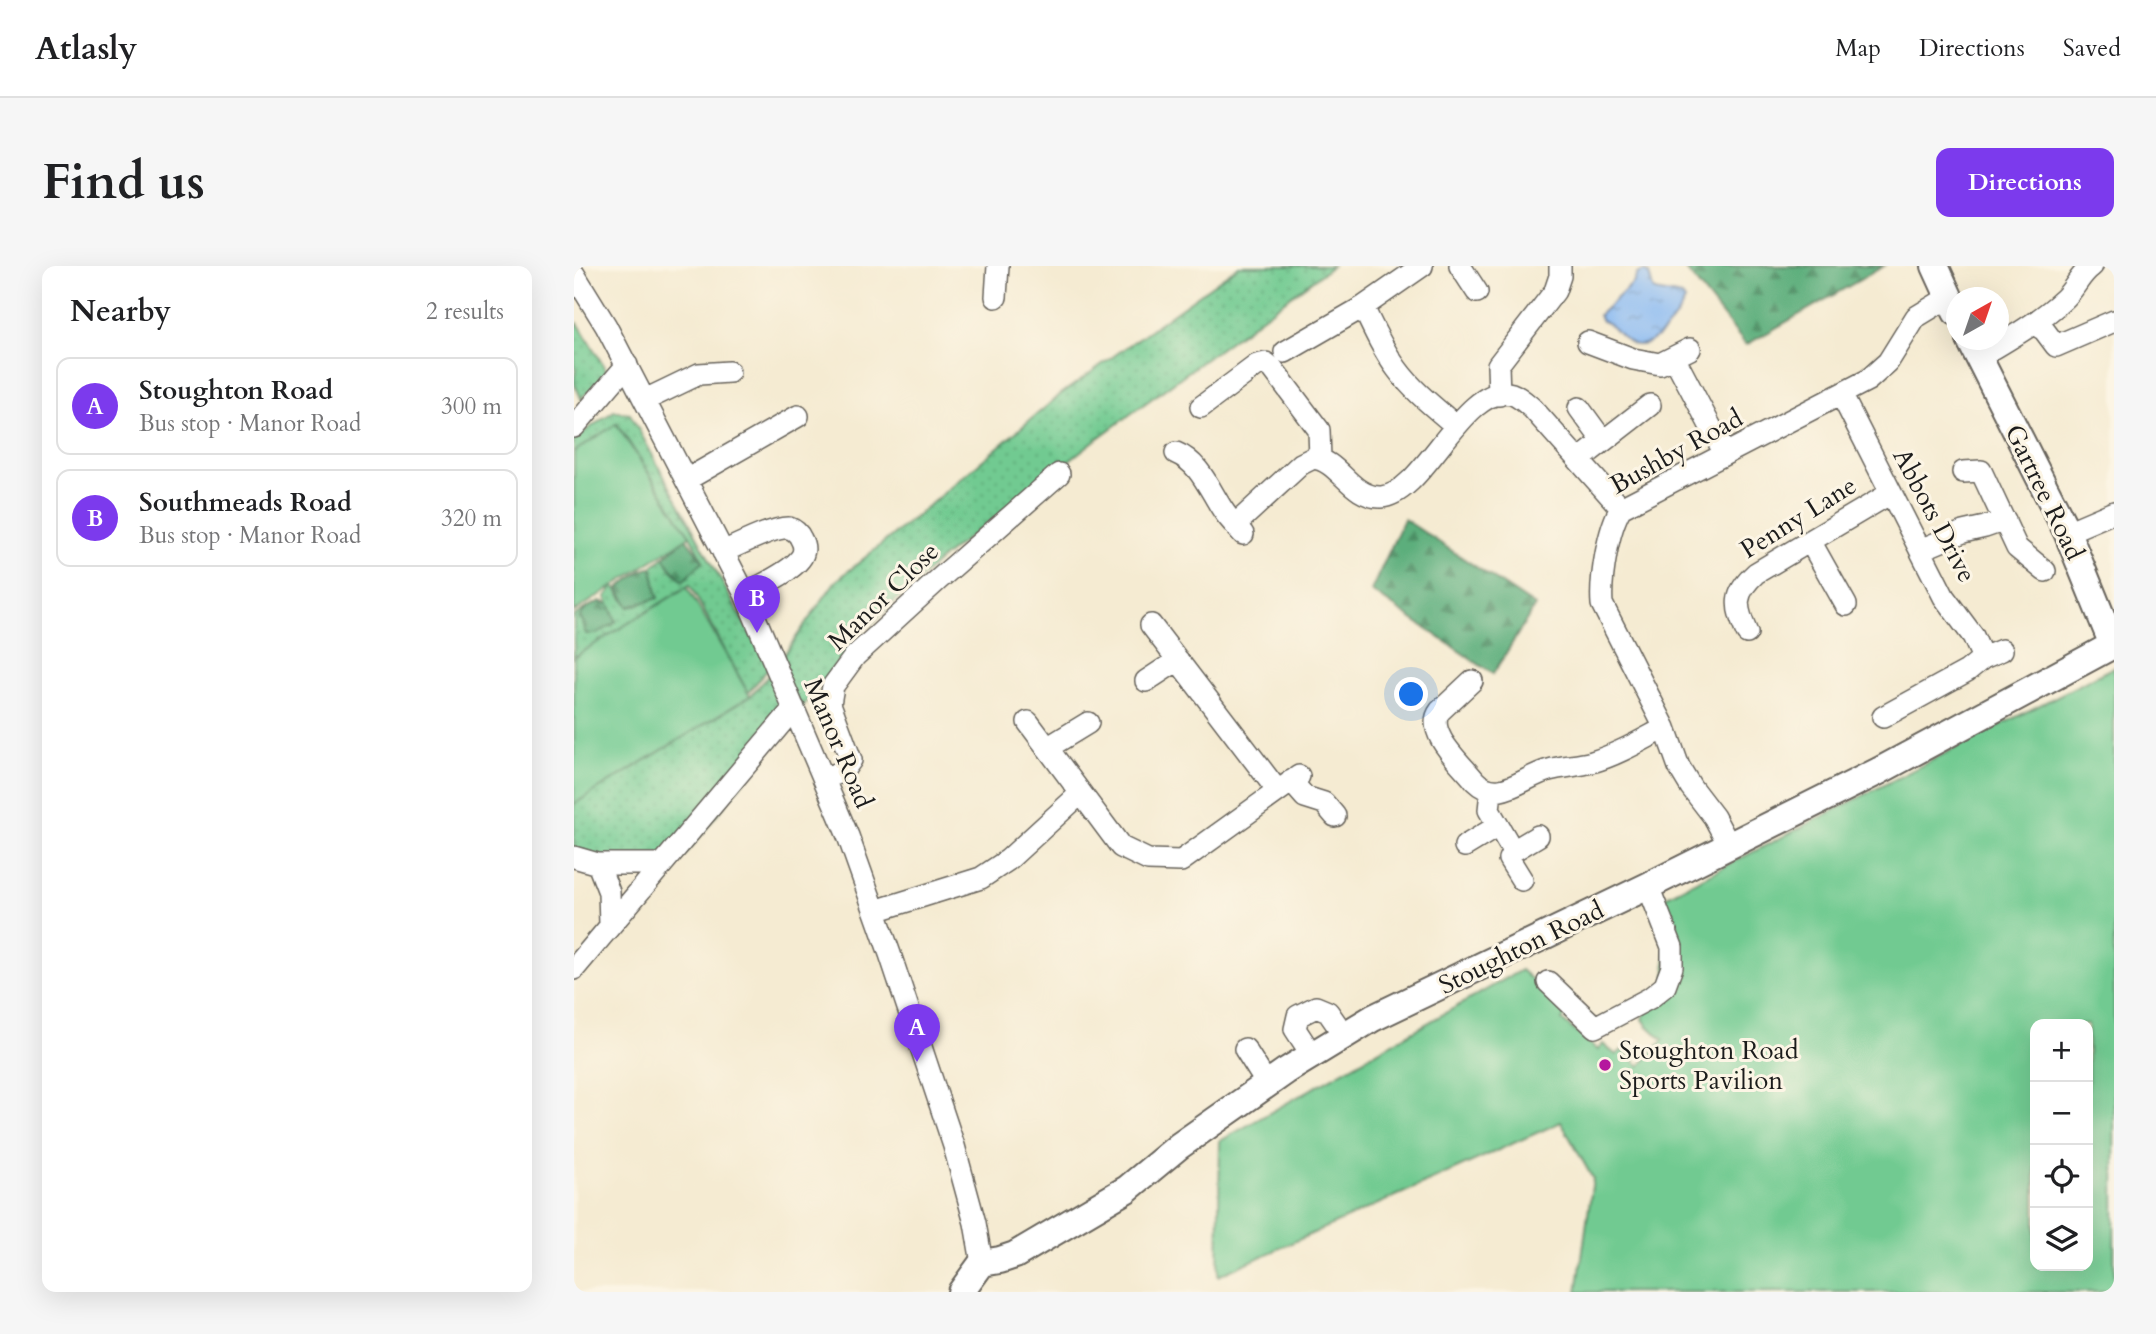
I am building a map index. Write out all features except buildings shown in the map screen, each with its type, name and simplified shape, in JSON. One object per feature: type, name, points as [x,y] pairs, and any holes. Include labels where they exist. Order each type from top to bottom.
[{"type":"main road","points":[[1935,266],[1946,289]]},
{"type":"main road","name":"Gartree Road","points":[[1975,350],[2067,532],[2113,646]]},
{"type":"main road","name":"Stoughton Road","points":[[982,1263],[1015,1255],[1127,1189],[1180,1146],[1267,1084],[1373,1018],[1879,771],[2113,646]]},
{"type":"main road","points":[[961,1292],[982,1263]]},
{"type":"street","points":[[996,297],[998,266]]},
{"type":"street","points":[[1284,352],[1363,307],[1422,266]]},
{"type":"street","points":[[1460,266],[1477,292]]},
{"type":"street","points":[[1499,395],[1498,365],[1555,292],[1559,284],[1560,266]]},
{"type":"street","points":[[2009,334],[2034,324],[2074,289],[2085,271],[2092,266]]},
{"type":"street","name":"Manor Road","points":[[574,275],[627,365],[745,594],[848,836],[954,1146],[975,1223],[982,1263]]},
{"type":"street","name":"Bushby Road","points":[[1729,845],[1714,817],[1684,776],[1665,728],[1602,604],[1609,537],[1614,519],[1621,508],[1868,380],[1888,362],[1916,317],[1946,306]]},
{"type":"street","points":[[1363,307],[1378,339],[1397,369],[1416,391],[1456,426]]},
{"type":"street","points":[[2034,324],[2044,330],[2056,346],[2114,320]]},
{"type":"street","points":[[1588,342],[1633,359],[1660,364],[1678,355],[1725,454]]},
{"type":"street","points":[[1201,407],[1257,365],[1266,363],[1319,430],[1320,458]]},
{"type":"street","points":[[574,427],[627,365]]},
{"type":"street","points":[[645,400],[699,374],[729,372]]},
{"type":"street","points":[[1176,453],[1188,458],[1194,465],[1226,514],[1240,530],[1301,464],[1313,458],[1320,458],[1365,494],[1382,497],[1392,495],[1409,482],[1456,426],[1482,402],[1499,395],[1513,394],[1523,400],[1621,508]]},
{"type":"street","name":"Abbots Drive","points":[[1841,394],[1944,597],[1973,636],[1992,654],[1883,717]]},
{"type":"street","points":[[1579,460],[1650,405]]},
{"type":"street","points":[[1579,408],[1604,441]]},
{"type":"street","points":[[686,480],[798,416]]},
{"type":"street","points":[[1964,472],[1981,471],[2017,548],[2045,571]]},
{"type":"street","name":"Manor Close","points":[[824,779],[843,771],[851,760],[830,704],[832,686],[855,656],[1059,474]]},
{"type":"street","name":"Penny Lane","points":[[1747,633],[1738,613],[1737,600],[1741,589],[1756,573],[1891,493]]},
{"type":"street","points":[[2067,532],[2114,512]]},
{"type":"street","points":[[1920,550],[1955,535],[2006,521]]},
{"type":"street","points":[[723,552],[776,530],[789,528],[798,533],[804,544],[804,552],[793,566],[745,594]]},
{"type":"street","points":[[1810,541],[1843,607]]},
{"type":"street","points":[[1151,625],[1178,660],[1289,782],[1304,797],[1324,803],[1335,816]]},
{"type":"street","points":[[1146,681],[1178,660]]},
{"type":"street","points":[[1472,681],[1440,711],[1436,716],[1435,727],[1441,739],[1475,781],[1491,790],[1511,788],[1549,770],[1601,759],[1665,728]]},
{"type":"street","points":[[574,969],[794,708]]},
{"type":"street","points":[[1028,722],[1121,847],[1149,860],[1181,861],[1289,782]]},
{"type":"street","points":[[1047,748],[1088,723]]},
{"type":"street","points":[[1491,790],[1489,807],[1498,825],[1505,860],[1522,880]]},
{"type":"street","points":[[875,911],[981,878],[1008,860],[1081,793]]},
{"type":"street","points":[[1465,846],[1498,825]]},
{"type":"street","points":[[1505,860],[1538,836]]},
{"type":"street","points":[[574,857],[598,864],[662,864]]},
{"type":"street","points":[[598,864],[609,892],[610,924]]},
{"type":"street","points":[[1548,982],[1595,1027],[1650,998],[1665,986],[1672,967],[1672,947],[1648,886]]},
{"type":"street","points":[[1312,1055],[1295,1028],[1298,1016],[1307,1010],[1316,1007],[1328,1012],[1344,1035]]},
{"type":"street","points":[[1245,1049],[1267,1084]]},
{"type":"green space","points":[[1239,266],[1332,266],[1098,438],[942,558],[865,629],[673,870],[597,874],[574,866],[574,804],[750,696],[771,673],[835,582],[1061,394]]},
{"type":"green space","points":[[1683,266],[1884,266],[1746,345]]},
{"type":"green space","points":[[578,323],[609,375],[582,397],[587,412],[574,382],[574,325]]},
{"type":"green space","points":[[614,411],[630,414],[769,668],[748,693],[690,585],[574,657],[574,616],[586,608],[580,617],[616,621],[606,597],[614,586],[629,607],[657,598],[652,567],[664,557],[672,570],[703,561],[690,536],[617,424],[574,452],[574,439]]},
{"type":"green space","points":[[616,424],[690,536],[574,612],[574,452]]},
{"type":"green space","points":[[1404,519],[1535,606],[1493,674],[1371,591]]},
{"type":"green space","points":[[686,538],[703,561],[683,581],[664,557]]},
{"type":"green space","points":[[652,567],[658,598],[629,607],[618,588],[641,571]]},
{"type":"green space","points":[[687,587],[750,696],[574,804],[574,657]]},
{"type":"green space","points":[[600,601],[609,604],[616,622],[597,634],[586,634],[580,617],[586,608]]},
{"type":"green space","points":[[2114,667],[2114,1292],[1577,1292],[1593,1179],[1561,1122],[1218,1276],[1220,1141],[1521,970],[1568,1012],[1562,1020],[1598,1050],[1603,1044],[1616,1055],[1622,1050],[1640,1066],[1663,1040],[1643,1019],[1646,1011],[1667,993],[1663,908],[1665,897]]},
{"type":"water","points":[[1644,271],[1649,274],[1655,291],[1682,296],[1685,300],[1664,331],[1640,345],[1628,341],[1602,321],[1599,315],[1634,282],[1637,274]]},
{"type":"place","name":"Southmeads Road","points":[[757,633]]},
{"type":"place","name":"Stoughton Road","points":[[917,1062]]},
{"type":"place","name":"Stoughton Road Sports Pavilion","points":[[1605,1065]]}]
